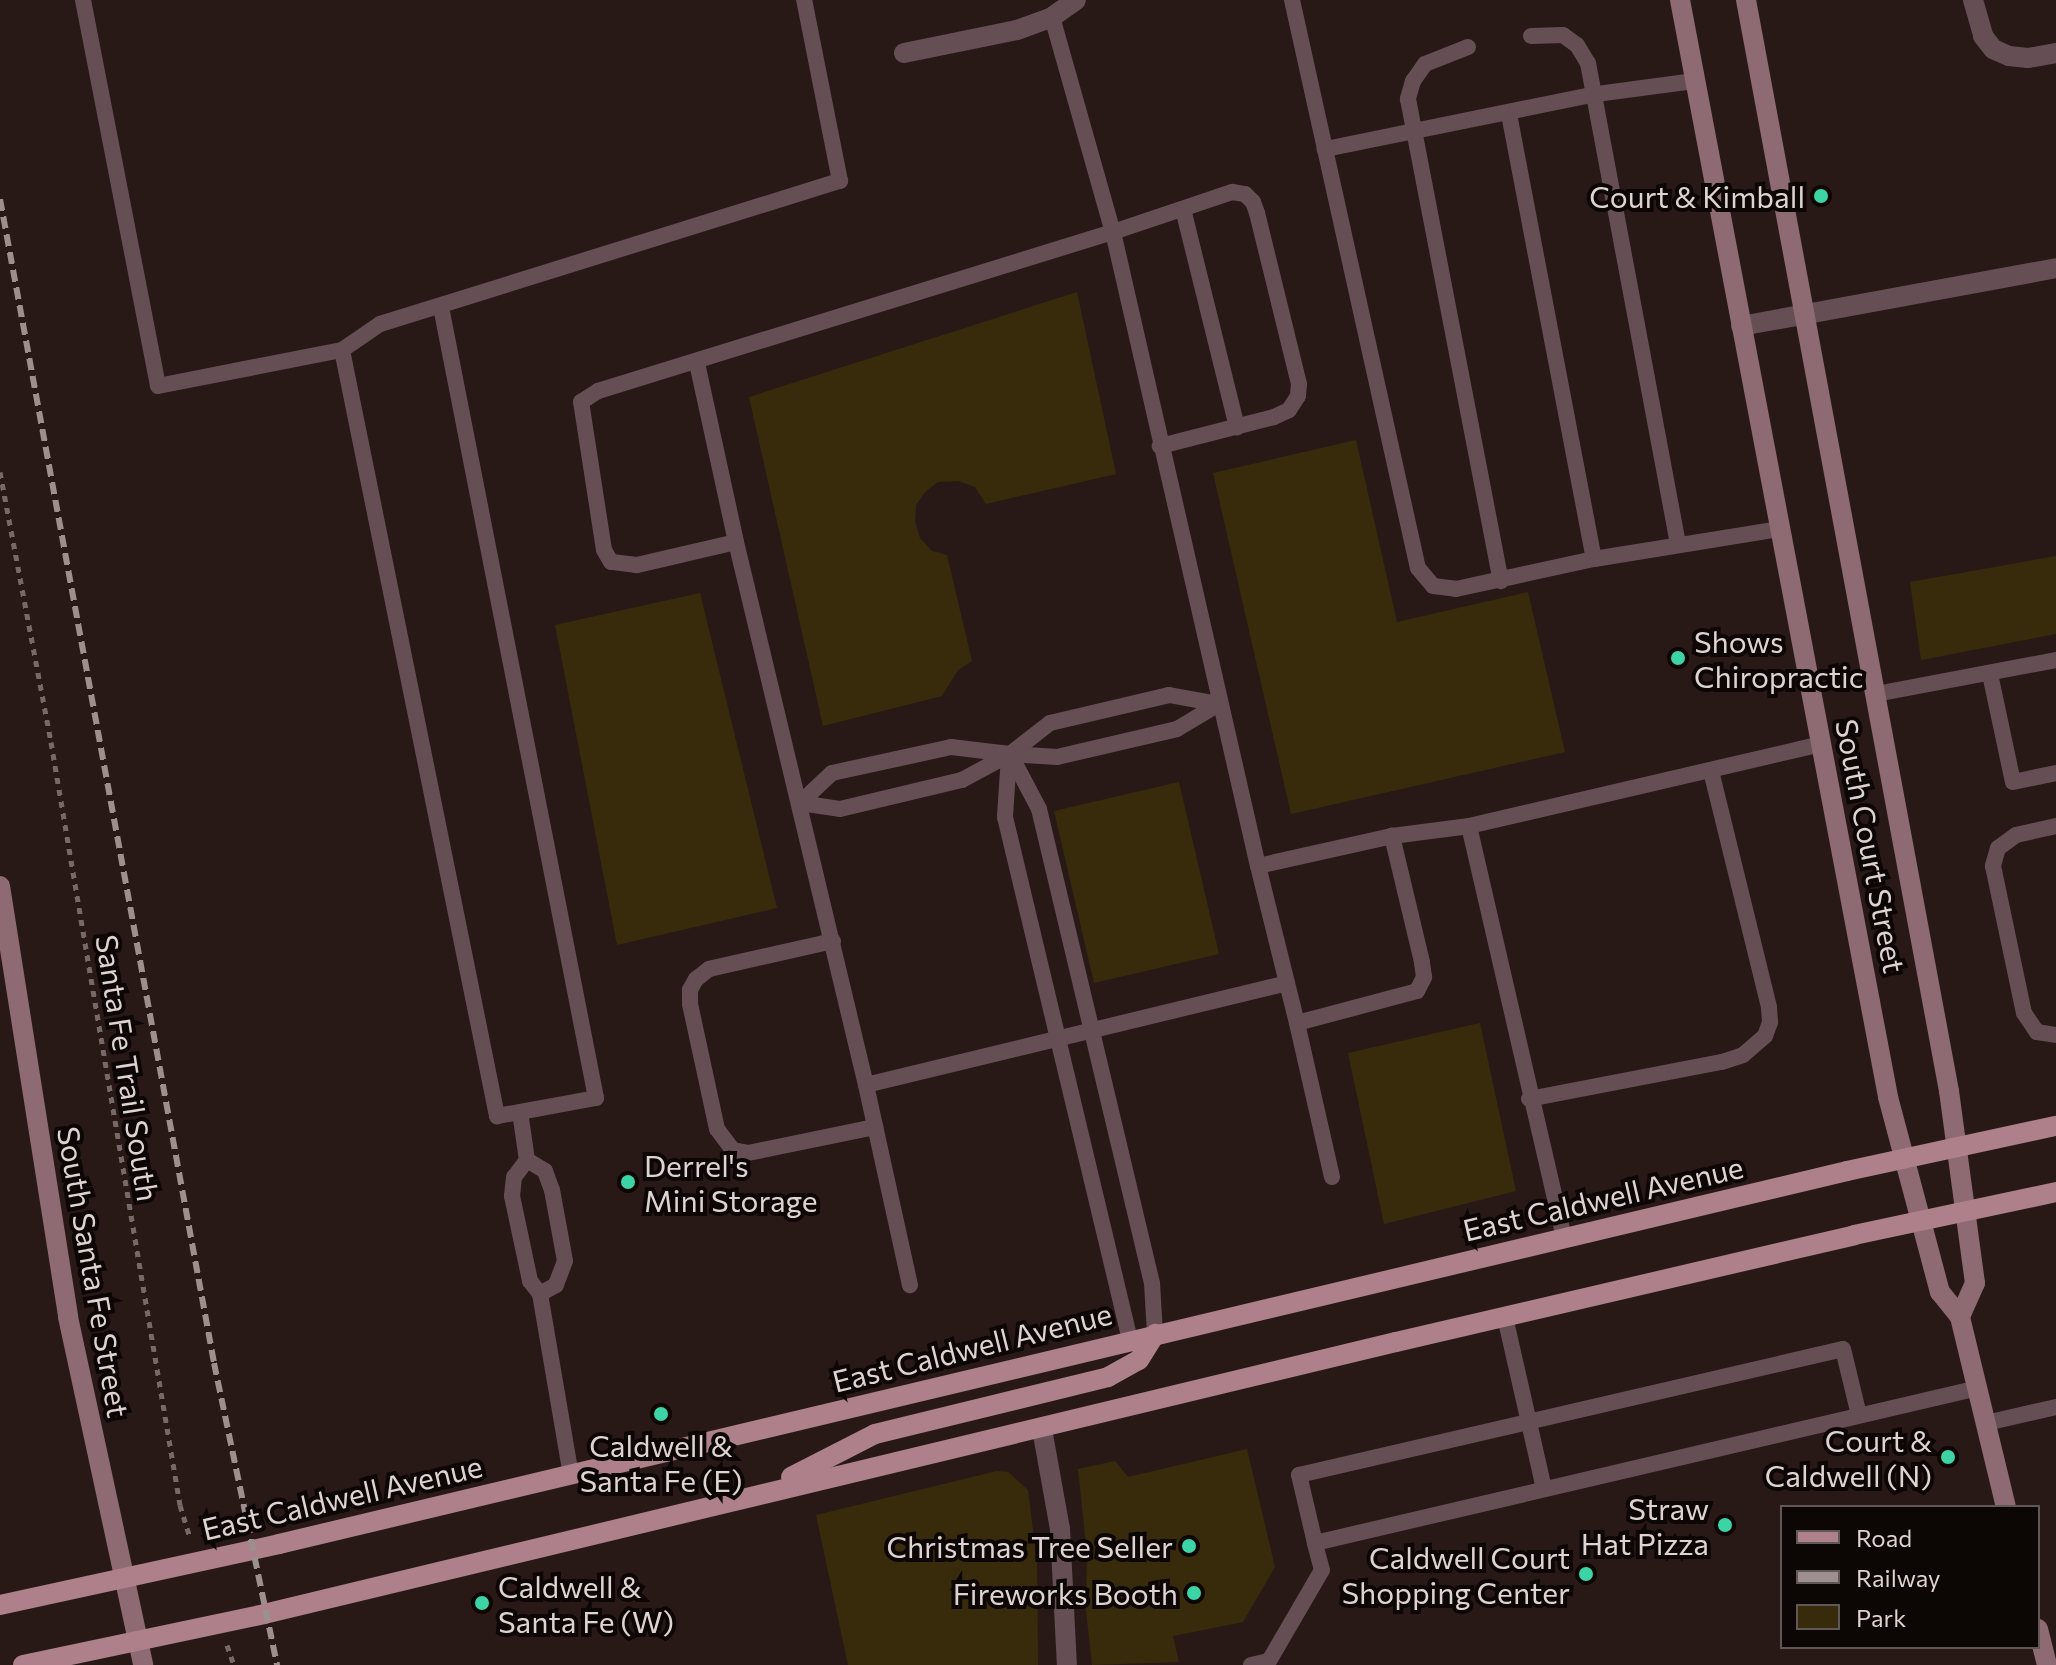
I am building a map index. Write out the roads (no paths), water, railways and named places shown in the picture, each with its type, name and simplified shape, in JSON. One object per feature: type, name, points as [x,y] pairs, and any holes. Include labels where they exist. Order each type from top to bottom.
[{"type":"main road","name":"East Caldwell Avenue","points":[[0,1605],[571,1475],[1155,1334],[2056,1126]]},
{"type":"main road","points":[[23,1665],[219,1624],[1505,1317],[1920,1220],[2056,1192]]},
{"type":"main road","points":[[763,1492],[875,1434],[1108,1377],[1139,1360],[1155,1334]]},
{"type":"street","points":[[904,53],[1017,30],[1052,17],[1076,0]]},
{"type":"street","name":"South Court Street","points":[[1680,0],[1888,1097],[1940,1292],[1960,1317],[2006,1505]]},
{"type":"street","name":"South Court Street","points":[[1746,0],[1958,1147],[1975,1283],[1960,1317]]},
{"type":"street","points":[[1973,0],[1983,36],[1993,49],[2009,56],[2028,58],[2056,53]]},
{"type":"street","points":[[1741,326],[2056,268]]},
{"type":"street","name":"South Santa Fe Street","points":[[0,886],[68,1317],[143,1665]]},
{"type":"street","points":[[1042,1429],[1060,1529],[1067,1665]]},
{"type":"street","points":[[2040,1637],[2047,1665]]},
{"type":"lane","points":[[83,0],[158,386],[342,350],[380,324],[840,181],[804,0]]},
{"type":"lane","points":[[1292,0],[1418,568],[1425,578],[1442,589],[1501,581],[1678,543],[1779,529]]},
{"type":"lane","points":[[1052,17],[1113,232],[1219,704],[1332,1177]]},
{"type":"lane","points":[[1531,36],[1546,33],[1563,35],[1577,45],[1588,63],[1678,543]]},
{"type":"lane","points":[[1468,47],[1425,64],[1413,81],[1408,99],[1501,581]]},
{"type":"lane","points":[[1325,149],[1596,94],[1694,81]]},
{"type":"lane","points":[[1509,114],[1594,559]]},
{"type":"lane","points":[[736,542],[637,565],[611,562],[604,550],[581,402],[598,391],[697,363],[1232,192],[1245,194],[1253,202],[1299,384],[1298,396],[1289,410],[1160,446]]},
{"type":"lane","points":[[1183,209],[1237,427]]},
{"type":"lane","points":[[342,350],[497,1116],[596,1098],[441,307]]},
{"type":"lane","points":[[697,363],[736,542],[833,941],[910,1285]]},
{"type":"lane","points":[[1876,694],[2056,660]]},
{"type":"lane","points":[[1990,674],[2013,782],[2056,773]]},
{"type":"lane","points":[[800,803],[840,809],[962,780],[1010,754],[1050,723],[1169,695],[1219,704]]},
{"type":"lane","points":[[800,803],[832,773],[951,747],[1057,757],[1177,729],[1219,704]]},
{"type":"lane","points":[[1258,866],[1392,836],[1469,826],[1820,744]]},
{"type":"lane","points":[[1010,754],[1039,809],[1152,1283],[1155,1334]]},
{"type":"lane","points":[[1010,754],[1005,817],[1130,1340]]},
{"type":"lane","points":[[1529,1099],[1722,1062],[1743,1055],[1765,1036],[1770,1022],[1769,1007],[1711,770]]},
{"type":"lane","points":[[1469,826],[1529,1099],[1543,1139],[1564,1238]]},
{"type":"lane","points":[[2056,826],[2016,835],[1998,848],[1993,866],[2024,1013],[2037,1032],[2056,1035]]},
{"type":"lane","points":[[1297,1023],[1417,991],[1424,977],[1422,962],[1392,836]]},
{"type":"lane","points":[[833,941],[709,969],[696,979],[690,990],[690,1004],[717,1129],[733,1150],[748,1153],[875,1127]]},
{"type":"lane","points":[[866,1085],[1287,983]]},
{"type":"lane","points":[[520,1112],[527,1160],[514,1177],[512,1196],[530,1281],[540,1294],[571,1475]]},
{"type":"lane","points":[[527,1160],[545,1171],[552,1190],[565,1261],[556,1285],[540,1294]]},
{"type":"lane","points":[[1505,1317],[1544,1489]]},
{"type":"lane","points":[[1251,1665],[1269,1661],[1322,1570],[1299,1475],[1843,1349],[1859,1415]]},
{"type":"lane","points":[[1315,1543],[1978,1388]]},
{"type":"lane","points":[[1986,1423],[2056,1407]]},
{"type":"railway","points":[[0,199],[214,1363],[277,1665]]},
{"type":"place","name":"Court & Kimball","points":[[1821,196]]},
{"type":"place","name":"Shows Chiropractic","points":[[1678,658]]},
{"type":"place","name":"Derrel's Mini Storage","points":[[628,1182]]},
{"type":"place","name":"Caldwell & Santa Fe (E)","points":[[661,1414]]},
{"type":"place","name":"Court & Caldwell (N)","points":[[1948,1457]]},
{"type":"place","name":"Straw Hat Pizza","points":[[1725,1525]]},
{"type":"place","name":"Christmas Tree Seller","points":[[1189,1546]]},
{"type":"place","name":"Caldwell Court Shopping Center","points":[[1586,1574]]},
{"type":"place","name":"Fireworks Booth","points":[[1194,1593]]},
{"type":"place","name":"Caldwell & Santa Fe (W)","points":[[482,1603]]}]
